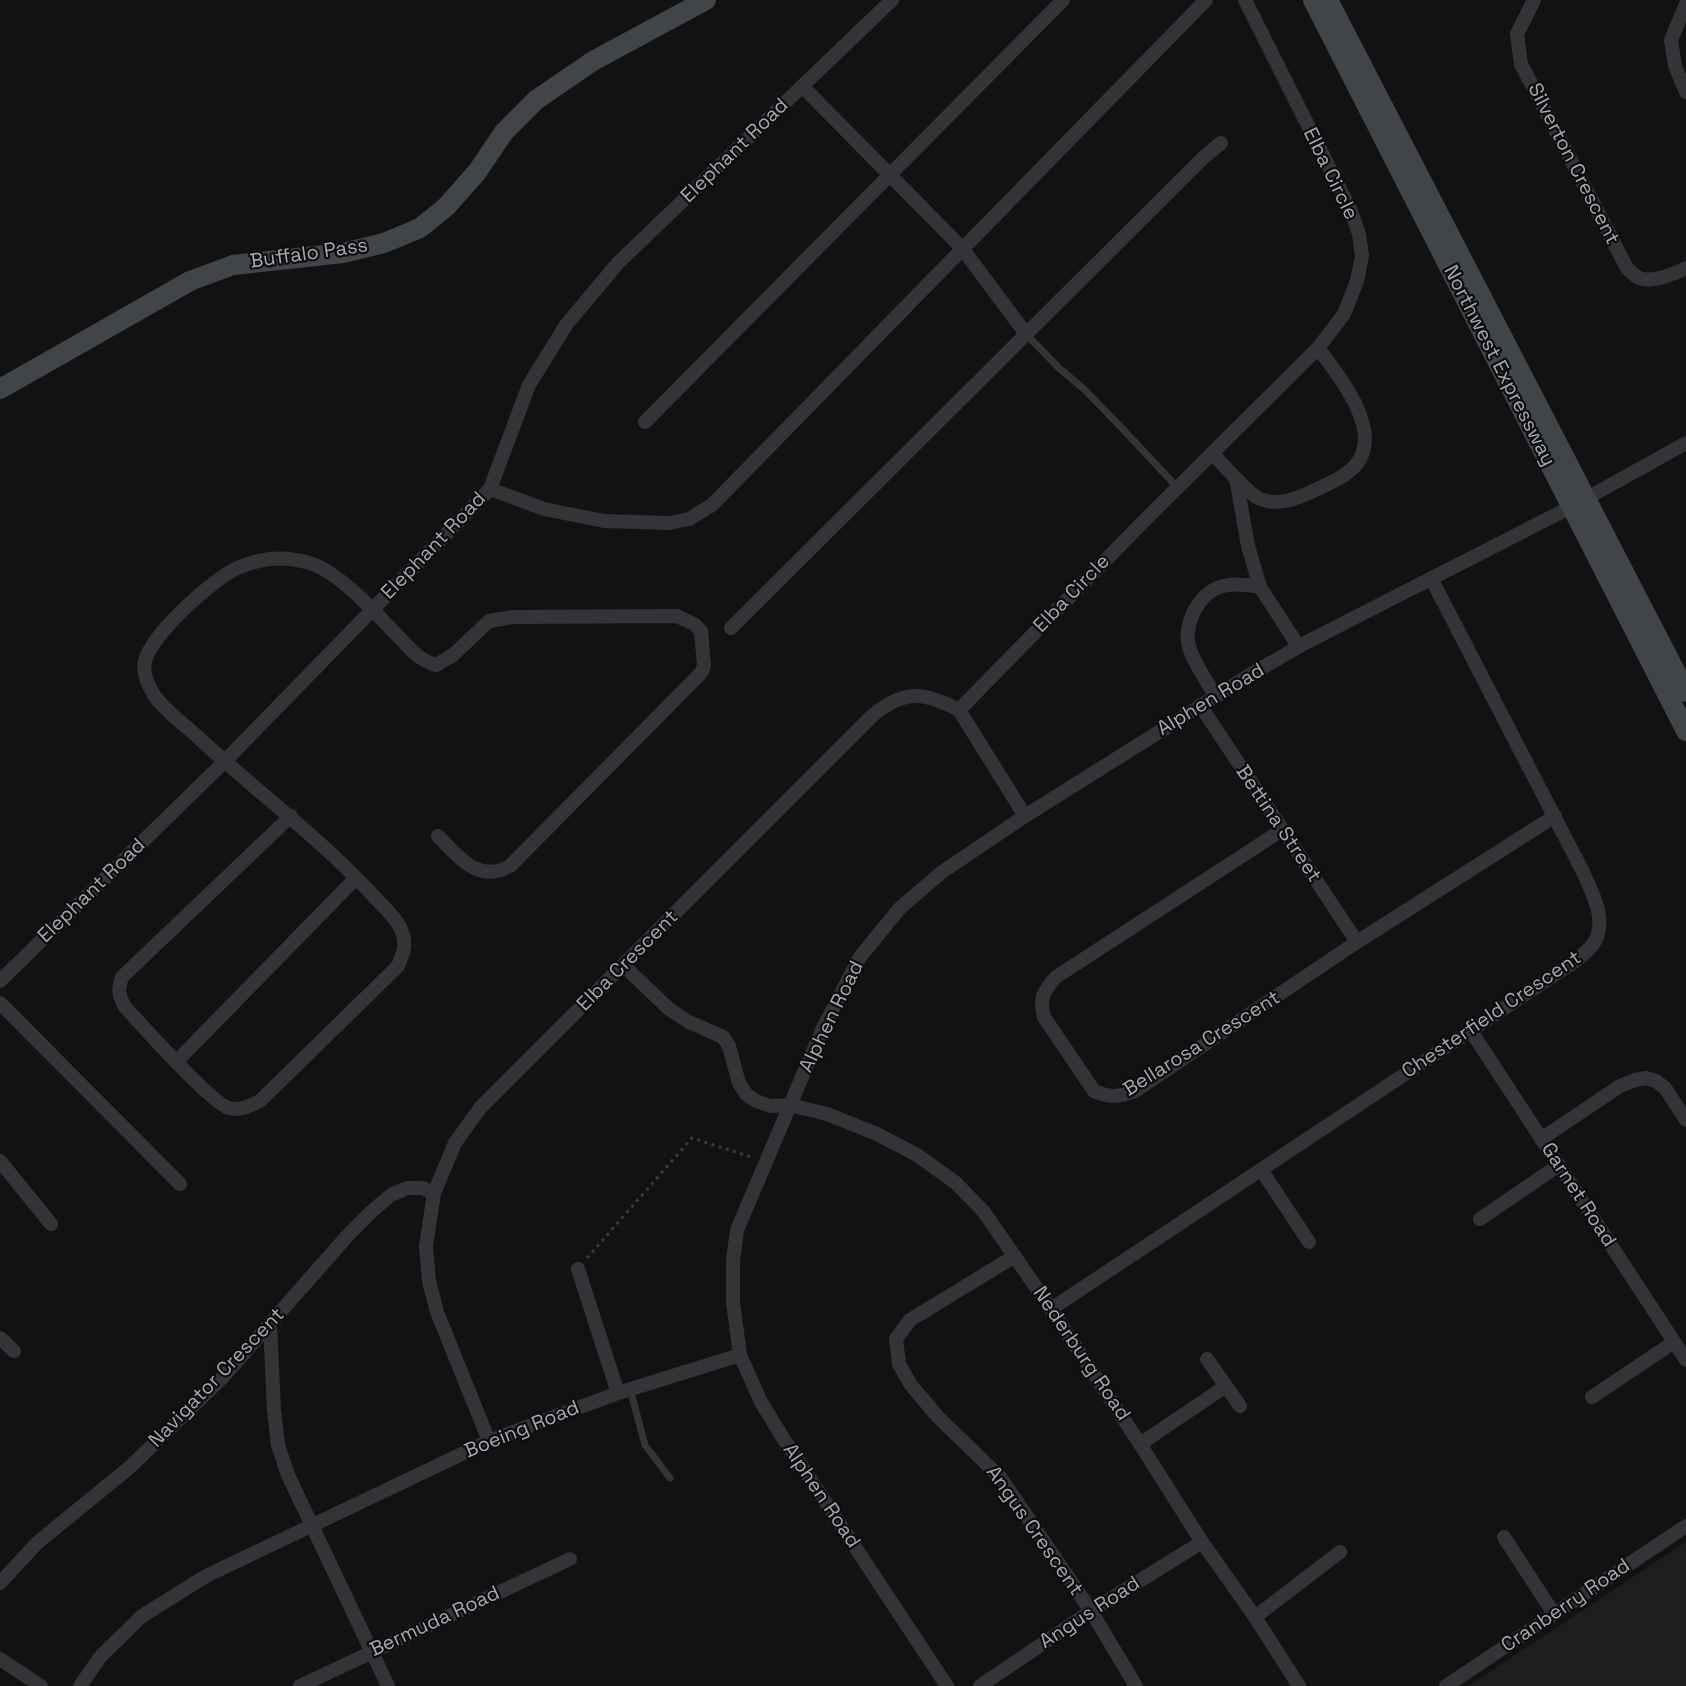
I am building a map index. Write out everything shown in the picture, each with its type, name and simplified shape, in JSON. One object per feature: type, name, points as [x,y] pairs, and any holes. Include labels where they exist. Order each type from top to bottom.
[{"type":"main road","name":"Buffalo Pass","points":[[0,389],[190,280],[233,265],[343,253],[384,243],[420,228],[446,207],[477,172],[504,132],[536,100],[593,61],[706,0]]},
{"type":"main road","name":"Northwest Expressway","points":[[1313,0],[1579,503],[1686,692]]},
{"type":"main road","name":"Northwest Expressway","points":[[1328,0],[1579,503],[1686,731]]},
{"type":"street","name":"Elephant Road","points":[[0,981],[224,762],[490,489],[529,385],[566,325],[618,263],[892,0]]},
{"type":"street","points":[[645,422],[1063,0]]},
{"type":"street","points":[[490,489],[544,509],[604,521],[669,523],[695,516],[712,505],[1206,0]]},
{"type":"street","name":"Elba Circle","points":[[959,710],[1318,348],[1344,314],[1357,281],[1362,256],[1359,234],[1350,211],[1245,0]]},
{"type":"street","name":"Silverton Crescent","points":[[1534,0],[1517,34],[1521,64],[1627,268],[1639,278],[1655,278],[1686,268]]},
{"type":"street","points":[[1686,4],[1671,40],[1675,66],[1686,92]]},
{"type":"street","points":[[802,86],[962,248],[1026,334]]},
{"type":"street","points":[[731,628],[1221,142]]},
{"type":"street","points":[[1212,453],[1255,497],[1271,503],[1290,500],[1344,476],[1359,460],[1365,443],[1362,424],[1359,413],[1339,376],[1318,348]]},
{"type":"street","name":"Alphen Road","points":[[947,1686],[761,1402],[740,1355],[733,1302],[734,1250],[737,1230],[822,1030],[860,957],[900,908],[942,872],[1025,816],[1200,705],[1299,647],[1579,503],[1686,443]]},
{"type":"street","points":[[1236,477],[1248,546],[1260,587],[1299,647]]},
{"type":"street","points":[[291,816],[122,977],[118,989],[124,1007],[209,1095],[226,1108],[242,1109],[260,1101],[398,966],[405,950],[402,931],[389,913],[356,878],[291,816],[224,762],[156,698],[147,682],[144,663],[153,643],[176,617],[216,582],[238,567],[261,560],[283,559],[308,562],[329,572],[373,610],[420,659],[436,665],[453,655],[489,621],[513,617],[676,616],[694,624],[701,631],[704,666],[701,673],[510,867],[501,872],[492,873],[475,870],[438,836]]},
{"type":"street","name":"Chesterfield Crescent","points":[[1051,1309],[1577,960],[1594,943],[1600,924],[1597,904],[1555,816],[1432,580]]},
{"type":"street","points":[[1215,696],[1189,650],[1187,634],[1190,622],[1202,598],[1222,586],[1260,587]]},
{"type":"street","name":"Elba Crescent","points":[[489,1441],[437,1312],[429,1281],[426,1246],[434,1192],[455,1143],[480,1108],[873,715],[889,702],[908,696],[926,697],[959,710]]},
{"type":"street","name":"Bettina Street","points":[[1200,705],[1357,942]]},
{"type":"street","points":[[959,710],[1025,816]]},
{"type":"street","name":"Bellarosa Crescent","points":[[1282,830],[1056,977],[1045,991],[1040,1004],[1044,1017],[1094,1091],[1107,1097],[1119,1097],[1135,1091],[1357,942],[1555,816]]},
{"type":"street","points":[[177,1061],[356,878]]},
{"type":"street","name":"Nederburg Road","points":[[624,966],[669,1009],[689,1022],[723,1037],[729,1046],[739,1083],[746,1094],[756,1101],[770,1106],[790,1105],[827,1114],[867,1130],[917,1155],[956,1183],[984,1212],[1051,1309],[1202,1542],[1255,1617],[1299,1686]]},
{"type":"street","points":[[0,1003],[180,1184]]},
{"type":"street","name":"Garnet Road","points":[[1471,1031],[1686,1360]]},
{"type":"street","points":[[1541,1139],[1620,1086],[1646,1078],[1656,1081],[1665,1088],[1686,1120]]},
{"type":"street","points":[[0,1161],[51,1224]]},
{"type":"street","points":[[1480,1219],[1559,1166]]},
{"type":"street","points":[[1262,1171],[1309,1242]]},
{"type":"street","name":"Navigator Crescent","points":[[0,1583],[37,1543],[130,1467],[222,1378],[349,1234],[391,1195],[407,1188],[422,1188],[434,1192]]},
{"type":"street","name":"Angus Crescent","points":[[1015,1256],[910,1320],[896,1339],[899,1364],[911,1385],[938,1417],[1000,1477],[1091,1611],[1136,1686]]},
{"type":"street","points":[[578,1269],[624,1391]]},
{"type":"street","points":[[270,1325],[274,1410],[279,1445],[288,1475],[388,1686]]},
{"type":"street","points":[[0,1338],[14,1351]]},
{"type":"street","points":[[1592,1397],[1674,1342]]},
{"type":"street","name":"Boeing Road","points":[[80,1686],[101,1656],[142,1616],[206,1576],[489,1441],[624,1391],[740,1355]]},
{"type":"street","points":[[1207,1359],[1240,1406]]},
{"type":"street","points":[[1140,1444],[1226,1386]]},
{"type":"street","name":"Cranberry Road","points":[[1446,1686],[1686,1526]]},
{"type":"street","points":[[1504,1537],[1554,1614]]},
{"type":"street","name":"Angus Road","points":[[980,1686],[1091,1611],[1202,1542]]},
{"type":"street","points":[[1255,1617],[1340,1552]]},
{"type":"street","name":"Bermuda Road","points":[[300,1686],[570,1559]]},
{"type":"street","points":[[0,1659],[41,1686]]},
{"type":"lane","points":[[1026,334],[1101,407],[1178,488]]},
{"type":"lane","points":[[624,1391],[645,1445],[670,1478]]},
{"type":"path","points":[[578,1269],[692,1138],[765,1161]]},
{"type":"shaded area","points":[[1686,1542],[1686,1686],[1469,1686]]}]
